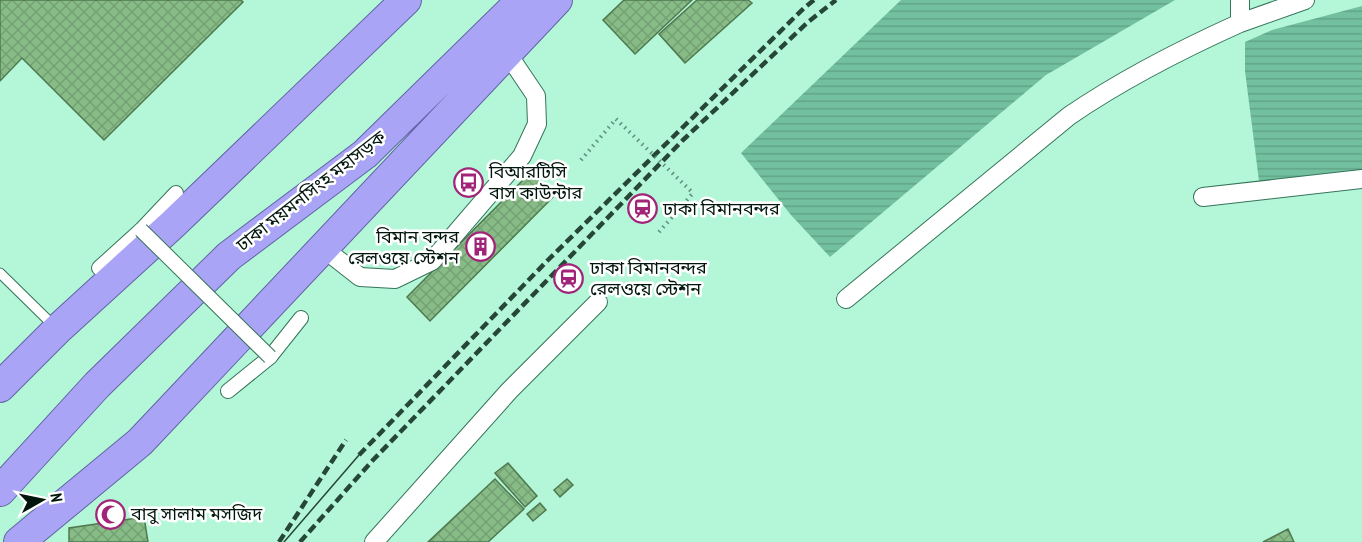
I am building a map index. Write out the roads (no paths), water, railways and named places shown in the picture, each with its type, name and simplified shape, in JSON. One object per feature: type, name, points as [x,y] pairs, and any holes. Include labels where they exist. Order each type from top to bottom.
[{"type":"highway","points":[[0,387],[58,329],[83,308],[406,0]]},
{"type":"highway","name":"ঢাকা ময়মনসিংহ মহাসড়ক","points":[[5,486],[97,385],[229,256],[365,154],[522,0]]},
{"type":"highway","points":[[19,542],[140,442],[557,0]]},
{"type":"street","points":[[1240,0],[1240,23]]},
{"type":"street","points":[[846,299],[1069,116],[1108,89],[1184,48],[1240,23],[1305,0]]},
{"type":"street","points":[[323,248],[360,277],[395,279],[432,261],[522,156],[537,124],[536,96],[507,53]]},
{"type":"street","points":[[1203,197],[1362,179]]},
{"type":"street","points":[[99,268],[141,230],[176,193]]},
{"type":"street","points":[[141,230],[270,357]]},
{"type":"street","points":[[374,542],[509,391],[598,302]]},
{"type":"street","points":[[228,390],[270,357],[301,318]]},
{"type":"lane","points":[[0,273],[58,329]]},
{"type":"tram line","points":[[284,542],[359,455]]},
{"type":"railway","points":[[359,455],[548,260],[814,0]]},
{"type":"railway","points":[[300,542],[373,460],[683,140],[808,22],[836,0]]},
{"type":"railway","points":[[279,542],[346,440]]},
{"type":"place","name":"বিআরটিসি বাস কাউন্টার","points":[[468,182]]},
{"type":"place","name":"ঢাকা বিমানবন্দর","points":[[642,209]]},
{"type":"place","name":"বিমান বন্দর রেলওয়ে স্টেশন","points":[[480,247]]},
{"type":"place","name":"ঢাকা বিমানবন্দর রেলওয়ে স্টেশন","points":[[569,278]]},
{"type":"place","name":"বাবু সালাম মসজিদ","points":[[110,514]]}]
